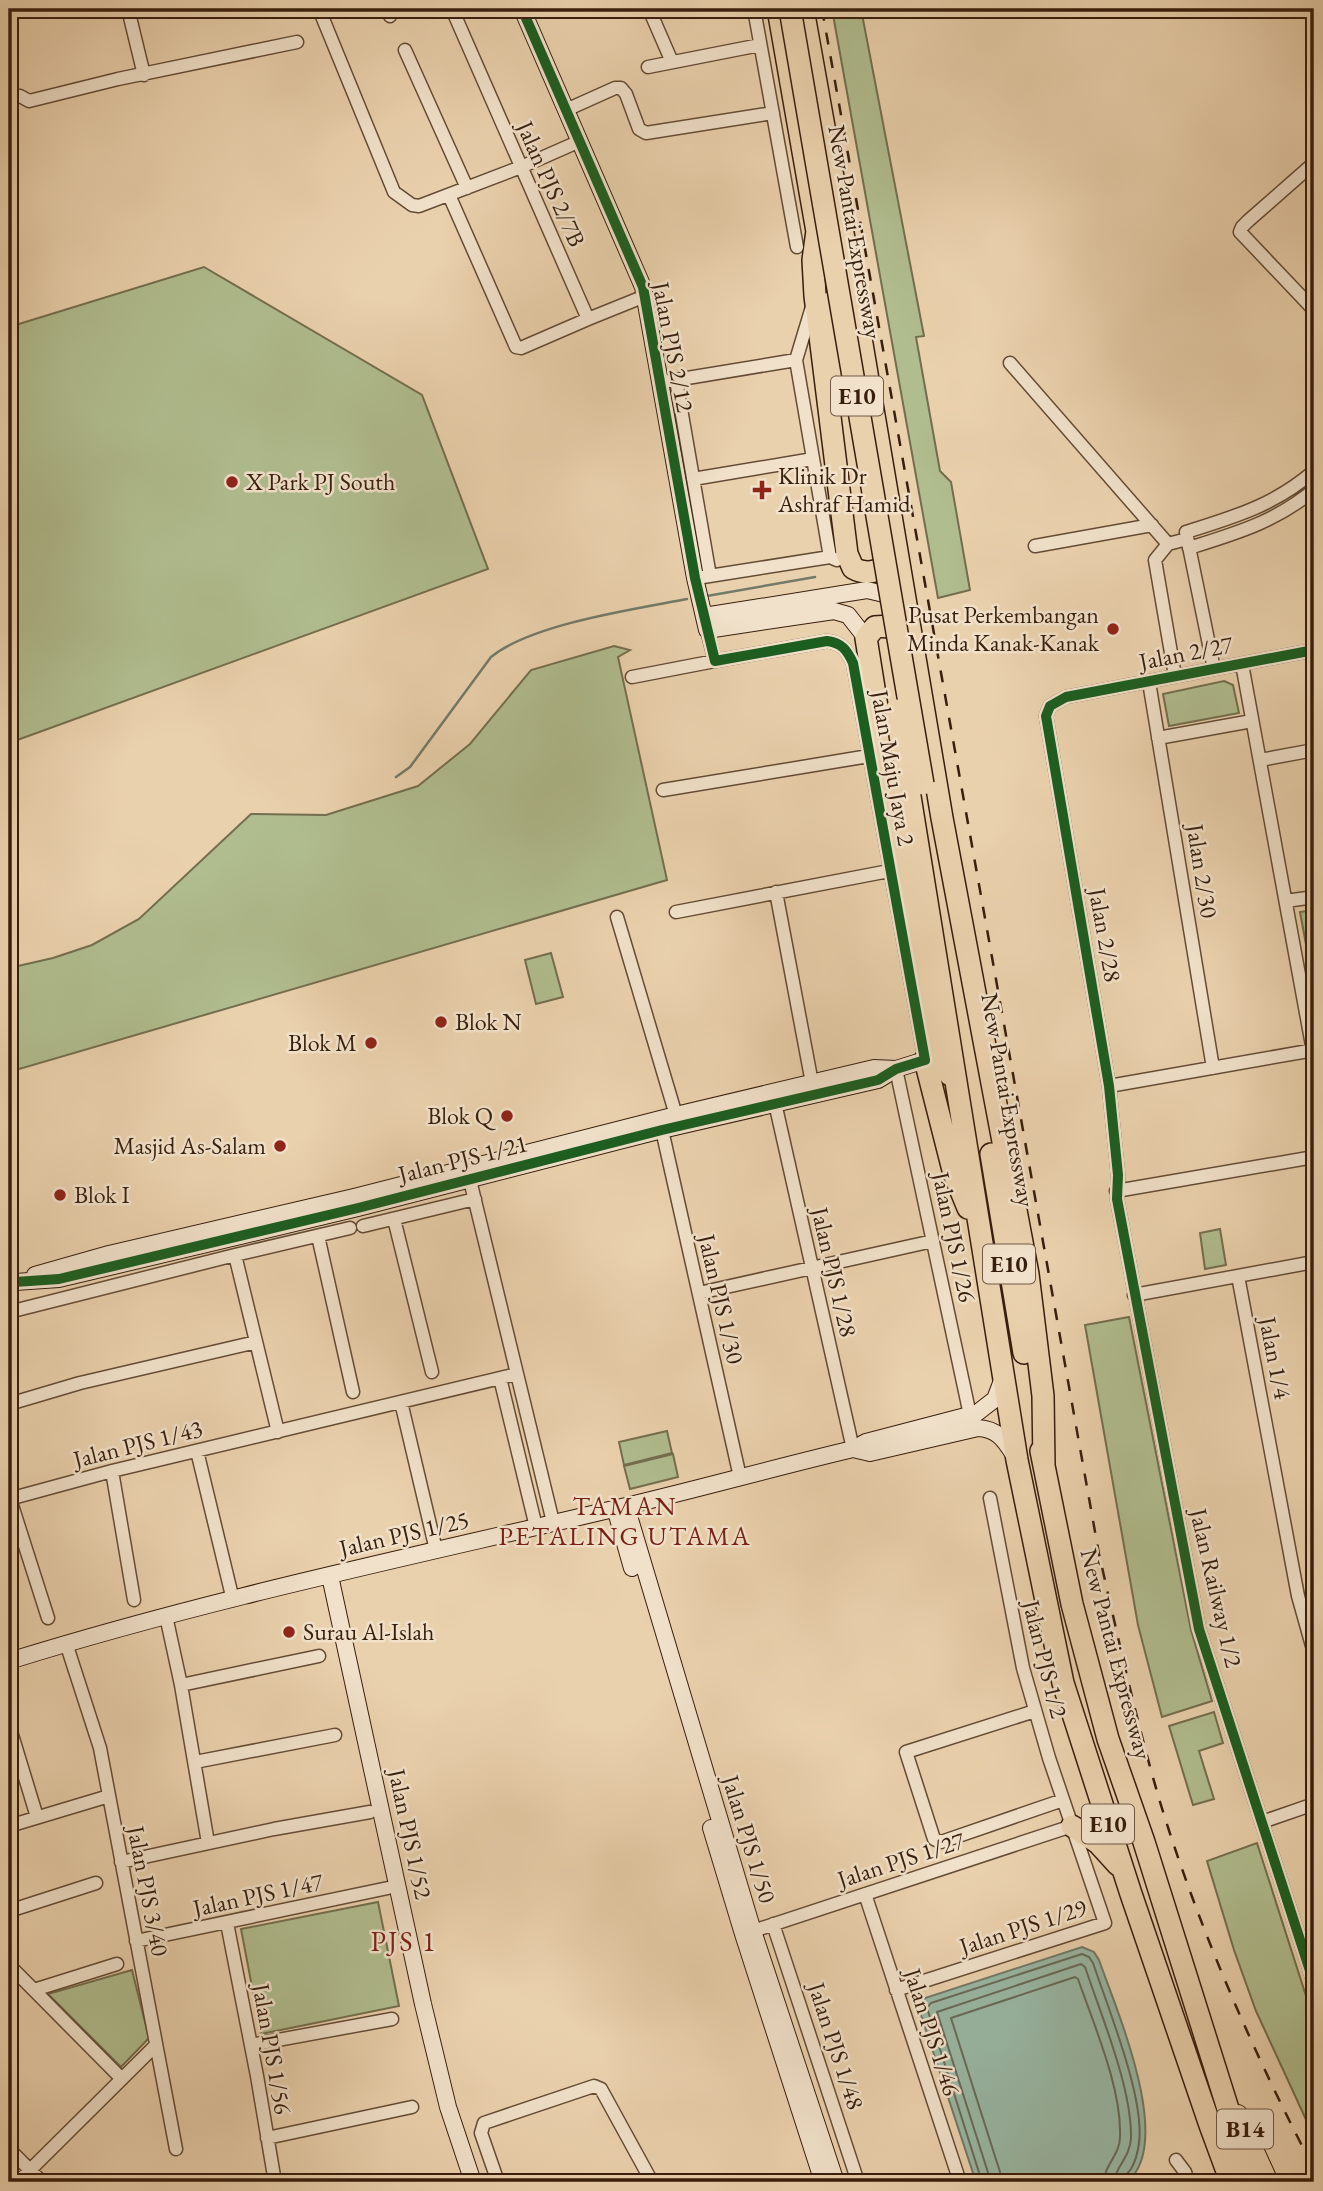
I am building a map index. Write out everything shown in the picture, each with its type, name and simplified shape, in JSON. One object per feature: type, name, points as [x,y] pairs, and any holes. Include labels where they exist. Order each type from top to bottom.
[{"type":"highway","name":"New Pantai Expressway","points":[[778,9],[840,366],[1017,1460],[1063,1683],[1210,2125],[1224,2181]]},
{"type":"highway","name":"New Pantai Expressway","points":[[790,9],[923,784],[976,1063],[1044,1465],[1072,1604],[1108,1739],[1144,1842],[1251,2182]]},
{"type":"highway","points":[[803,9],[912,648],[1028,1273],[1042,1396],[1044,1465]]},
{"type":"highway","points":[[817,231],[813,260],[815,296],[847,554],[852,568],[866,572],[881,569],[893,555],[895,541]]},
{"type":"highway","points":[[912,648],[902,634],[889,625],[876,627],[866,638],[925,1007],[937,1051],[958,1089]]},
{"type":"highway","points":[[925,1060],[954,1174],[981,1239]]},
{"type":"highway","points":[[1072,1826],[1098,1843],[1124,1872]]},
{"type":"main road","name":"B14","points":[[1218,2077],[1269,2182]]},
{"type":"street","points":[[128,9],[144,75]]},
{"type":"street","points":[[319,9],[395,194],[416,206],[521,167],[580,141]]},
{"type":"street","name":"Jalan PJS 2/7B","points":[[452,9],[588,319]]},
{"type":"street","name":"Jalan PJS 2/12","points":[[522,9],[645,296],[659,383],[702,577],[706,623]]},
{"type":"street","points":[[649,9],[672,62]]},
{"type":"street","points":[[754,9],[797,247]]},
{"type":"street","points":[[25,99],[297,42]]},
{"type":"street","points":[[648,67],[761,45]]},
{"type":"street","points":[[405,50],[467,188]]},
{"type":"street","points":[[566,110],[615,88],[621,88],[626,94],[639,129],[646,133],[773,113]]},
{"type":"street","points":[[1314,163],[1248,221],[1240,232],[1314,310]]},
{"type":"street","points":[[449,195],[516,347],[522,348],[645,296]]},
{"type":"street","points":[[815,296],[796,360],[830,557]]},
{"type":"street","points":[[659,383],[796,360]]},
{"type":"street","points":[[1010,363],[1168,544]]},
{"type":"street","points":[[676,380],[693,479],[702,577],[830,557],[852,568]]},
{"type":"street","points":[[693,479],[813,459]]},
{"type":"street","points":[[1187,540],[1292,489],[1314,471]]},
{"type":"street","points":[[1175,677],[1154,560],[1168,544],[1252,529],[1279,516],[1314,490]]},
{"type":"street","points":[[1035,546],[1152,526]]},
{"type":"street","name":"Jalan 2/27","points":[[1187,540],[1214,669]]},
{"type":"street","points":[[706,623],[867,590],[884,594],[893,601],[912,648]]},
{"type":"street","points":[[706,623],[834,611],[848,615],[866,638]]},
{"type":"street","points":[[706,623],[715,661]]},
{"type":"street","name":"Jalan Maju Jaya 2","points":[[632,677],[827,641],[843,646],[853,663],[925,1060]]},
{"type":"street","name":"Jalan 2/27","points":[[1066,697],[1314,650]]},
{"type":"street","points":[[1109,1086],[1314,1050],[1242,664]]},
{"type":"street","name":"Jalan 2/30","points":[[1149,682],[1213,1068]]},
{"type":"street","name":"Jalan 2/28","points":[[1066,697],[1050,706],[1046,716],[1109,1086],[1118,1175],[1116,1192]]},
{"type":"street","points":[[1158,738],[1252,721]]},
{"type":"street","points":[[1259,760],[1314,750]]},
{"type":"street","points":[[663,790],[869,756]]},
{"type":"street","points":[[676,912],[889,871]]},
{"type":"street","points":[[776,892],[812,1083]]},
{"type":"street","points":[[1286,901],[1314,897]]},
{"type":"street","points":[[617,917],[675,1114]]},
{"type":"street","name":"Jalan PJS 1/21","points":[[12,1283],[109,1254],[662,1130],[675,1114],[775,1103],[878,1080],[896,1069],[925,1060]]},
{"type":"street","name":"Jalan PJS 1/21","points":[[469,1174],[675,1114],[874,1068],[896,1069]]},
{"type":"street","name":"Jalan PJS 1/26","points":[[896,1069],[970,1415]]},
{"type":"street","name":"Jalan PJS 1/28","points":[[775,1103],[853,1449]]},
{"type":"street","name":"Jalan PJS 1/30","points":[[662,1130],[740,1477]]},
{"type":"street","points":[[1116,1192],[1314,1157]]},
{"type":"street","points":[[469,1174],[552,1522]]},
{"type":"street","name":"Jalan Railway 1/2","points":[[1116,1192],[1199,1629],[1314,1983]]},
{"type":"street","points":[[9,1312],[235,1255],[475,1199]]},
{"type":"street","points":[[394,1219],[432,1372]]},
{"type":"street","points":[[318,1236],[353,1392]]},
{"type":"street","points":[[699,1293],[933,1241]]},
{"type":"street","points":[[235,1255],[278,1432]]},
{"type":"street","points":[[1134,1295],[1314,1262]]},
{"type":"street","name":"Jalan 1/4","points":[[1238,1276],[1298,1597],[1314,1653]]},
{"type":"street","points":[[9,1404],[80,1383],[256,1342]]},
{"type":"street","name":"Jalan PJS 1/43","points":[[10,1499],[112,1471],[517,1374]]},
{"type":"street","points":[[500,1378],[536,1527]]},
{"type":"street","name":"Jalan PJS 1/25","points":[[9,1661],[166,1616],[853,1449],[866,1442],[984,1409],[995,1399],[1003,1378]]},
{"type":"street","points":[[401,1402],[436,1550]]},
{"type":"street","name":"Jalan PJS 1/25","points":[[853,1449],[870,1453],[978,1428],[989,1429],[1002,1436],[1017,1460]]},
{"type":"street","points":[[197,1451],[233,1600]]},
{"type":"street","points":[[112,1471],[134,1600]]},
{"type":"street","name":"Jalan PJS 1/2","points":[[990,1498],[1020,1656],[1072,1826]]},
{"type":"street","points":[[10,1499],[48,1618]]},
{"type":"street","name":"Jalan PJS 1/50","points":[[620,1507],[748,1932],[819,2150],[836,2182]]},
{"type":"street","name":"Jalan PJS 1/52","points":[[325,1577],[376,1811],[388,1888],[461,2182]]},
{"type":"street","points":[[166,1616],[181,1685],[208,1843]]},
{"type":"street","name":"Jalan PJS 3/40","points":[[66,1643],[100,1748],[176,2149]]},
{"type":"street","points":[[181,1685],[320,1656]]},
{"type":"street","points":[[1035,1711],[906,1752],[934,1839],[941,1842],[1063,1800]]},
{"type":"street","points":[[9,1725],[37,1817]]},
{"type":"street","points":[[195,1762],[335,1734]]},
{"type":"street","points":[[9,1826],[109,1796]]},
{"type":"street","points":[[1262,1822],[1314,1804]]},
{"type":"street","points":[[121,1862],[376,1811]]},
{"type":"street","name":"Jalan PJS 1/27","points":[[748,1932],[1072,1826]]},
{"type":"street","name":"Jalan PJS 1/29","points":[[897,1990],[1105,1923],[1072,1826]]},
{"type":"street","name":"Jalan PJS 1/52","points":[[379,1827],[422,2004],[443,2108],[473,2182]]},
{"type":"street","points":[[9,1911],[96,1883]]},
{"type":"street","name":"Jalan PJS 1/47","points":[[136,1941],[388,1888]]},
{"type":"street","name":"Jalan PJS 1/46","points":[[865,1894],[960,2182]]},
{"type":"street","name":"Jalan PJS 1/56","points":[[227,1923],[275,2182]]},
{"type":"street","name":"Jalan PJS 1/48","points":[[773,1924],[859,2182]]},
{"type":"street","points":[[34,1990],[117,1964]]},
{"type":"street","points":[[9,1965],[122,2079]]},
{"type":"street","points":[[251,2045],[392,2019]]},
{"type":"street","points":[[18,2182],[156,2045]]},
{"type":"street","points":[[498,2182],[481,2133],[484,2123],[594,2086],[601,2088],[652,2182]]},
{"type":"street","points":[[267,2138],[412,2107]]},
{"type":"street","points":[[819,2150],[845,2141]]},
{"type":"street","name":"Jalan PJS 1/50","points":[[819,2150],[823,2182]]},
{"type":"street","points":[[10,2153],[42,2182]]},
{"type":"street","points":[[1176,2160],[1185,2172],[1188,2182]]},
{"type":"shaded area","points":[[832,9],[861,9],[924,336],[916,337],[940,471],[951,482],[970,590],[938,598]]},
{"type":"shaded area","name":"X Park PJ South","points":[[204,267],[422,395],[488,569],[9,743],[9,327]]},
{"type":"shaded area","points":[[614,646],[630,650],[618,657],[667,880],[9,1072],[9,968],[53,958],[92,945],[139,919],[251,814],[326,815],[418,786],[470,744],[531,670]]},
{"type":"shaded area","points":[[1224,681],[1233,685],[1239,713],[1169,726],[1163,694]]},
{"type":"shaded area","points":[[1314,910],[1314,988],[1300,912]]},
{"type":"shaded area","points":[[551,953],[563,997],[536,1004],[525,960]]},
{"type":"shaded area","points":[[1220,1229],[1226,1265],[1205,1269],[1200,1233]]},
{"type":"shaded area","points":[[1129,1317],[1191,1630],[1212,1701],[1162,1717],[1138,1625],[1085,1325]]},
{"type":"shaded area","points":[[667,1431],[672,1453],[624,1465],[619,1442]]},
{"type":"shaded area","points":[[673,1454],[678,1477],[630,1489],[624,1466]]},
{"type":"shaded area","points":[[1214,1712],[1223,1743],[1199,1751],[1214,1799],[1193,1805],[1169,1726]]},
{"type":"shaded area","points":[[1257,1843],[1314,2021],[1314,2137],[1256,2011],[1207,1861]]},
{"type":"shaded area","points":[[378,1902],[399,2006],[261,2034],[241,1929]]},
{"type":"shaded area","points":[[132,1970],[149,2038],[121,2067],[48,1994]]},
{"type":"water","points":[[1082,1947],[1094,1952],[1099,1960],[1128,2041],[1144,2108],[1145,2138],[1140,2163],[1127,2182],[976,2182],[919,2009],[925,1998]]},
{"type":"waterway","points":[[707,596],[815,577]]},
{"type":"waterway","points":[[396,777],[410,767],[491,657],[509,645],[531,635],[584,619],[687,599]]},
{"type":"railway","points":[[822,9],[1099,1554],[1113,1616],[1151,1771],[1192,1896],[1249,2035],[1314,2169]]},
{"type":"cycle path","points":[[15,1282],[59,1279],[358,1208],[662,1130],[878,1080],[896,1069],[925,1060],[853,663],[843,648],[837,643],[827,641],[715,661],[695,578],[643,287],[522,9]]},
{"type":"cycle path","points":[[1314,650],[1066,697],[1050,706],[1046,716],[1109,1086],[1118,1175],[1117,1199],[1199,1629],[1314,1983]]},
{"type":"place","name":"X Park PJ South","points":[[232,482]]},
{"type":"place","name":"Klinik Dr Ashraf Hamid","points":[[762,490]]},
{"type":"place","name":"Pusat Perkembangan Minda Kanak-Kanak","points":[[1113,629]]},
{"type":"place","name":"Blok N","points":[[441,1022]]},
{"type":"place","name":"Blok M","points":[[371,1043]]},
{"type":"place","name":"Blok Q","points":[[507,1116]]},
{"type":"place","name":"Masjid As-Salam","points":[[280,1146]]},
{"type":"place","name":"Blok I","points":[[60,1195]]},
{"type":"place","name":"Surau Al-Islah","points":[[289,1632]]},
{"type":"district","name":"TAMAN PETALING UTAMA","points":[[625,1521]]},
{"type":"district","name":"PJS 1","points":[[404,1941]]}]
